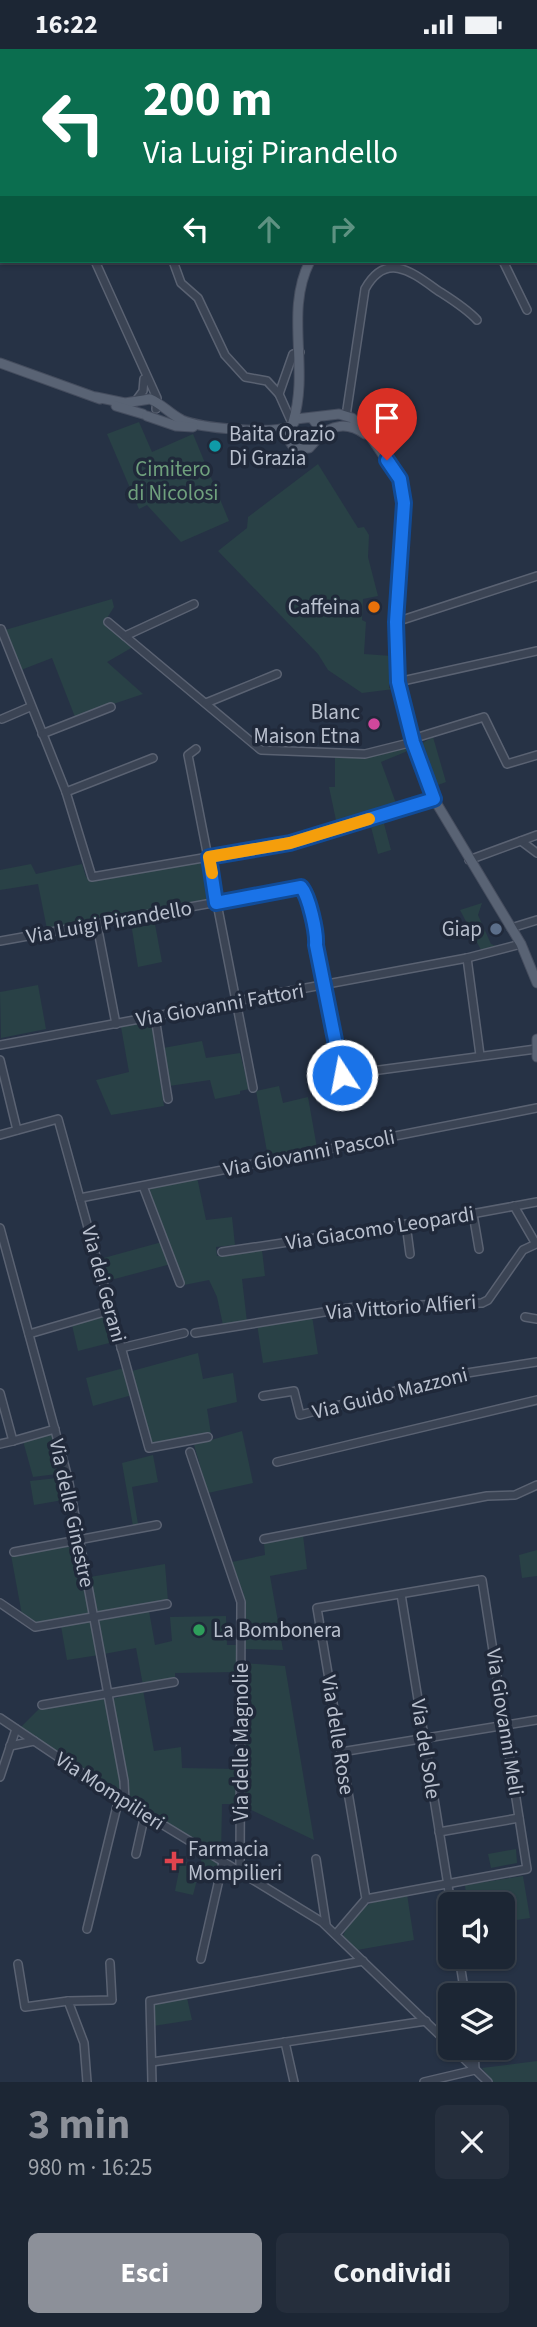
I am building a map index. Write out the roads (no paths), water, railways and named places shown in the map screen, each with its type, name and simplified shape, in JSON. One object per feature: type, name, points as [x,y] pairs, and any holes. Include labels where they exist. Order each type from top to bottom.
[{"type":"main road","points":[[309,263],[297,300],[303,406],[318,425],[317,439]]},
{"type":"main road","points":[[0,363],[176,426],[273,436],[304,450],[328,429],[346,425],[363,433],[376,445]]},
{"type":"main road","points":[[289,445],[286,436],[301,385]]},
{"type":"main road","points":[[96,397],[120,403],[149,402],[181,419],[198,424],[270,431],[311,417],[346,416],[358,422],[376,445],[400,479],[404,494],[396,622],[398,682],[413,740],[434,799],[521,944],[537,981]]},
{"type":"main road","points":[[145,415],[149,402]]},
{"type":"main road","points":[[537,1039],[537,1057]]},
{"type":"street","points":[[96,263],[143,371],[149,402]]},
{"type":"street","points":[[174,263],[181,283],[198,298],[225,355],[245,377],[272,384],[291,424]]},
{"type":"street","points":[[504,263],[527,310]]},
{"type":"street","points":[[346,416],[365,289],[378,272],[390,267],[408,270],[477,320]]},
{"type":"street","points":[[279,394],[293,354],[300,352]]},
{"type":"street","points":[[143,371],[149,402]]},
{"type":"street","points":[[396,622],[537,576]]},
{"type":"street","points":[[125,636],[194,604]]},
{"type":"street","points":[[108,622],[261,750],[365,754],[484,717],[507,764],[537,755]]},
{"type":"street","points":[[1,629],[65,792],[92,877],[290,843],[434,799]]},
{"type":"street","points":[[398,682],[537,652]]},
{"type":"street","points":[[206,703],[276,674]]},
{"type":"street","points":[[2,719],[30,707]]},
{"type":"street","points":[[42,734],[111,707]]},
{"type":"street","points":[[196,749],[188,755],[253,1088]]},
{"type":"street","points":[[65,792],[153,758]]},
{"type":"street","points":[[469,859],[537,835]]},
{"type":"street","points":[[520,841],[537,853]]},
{"type":"street","name":"Via Luigi Pirandello","points":[[0,941],[301,887],[315,925],[324,985]]},
{"type":"street","points":[[511,927],[537,920]]},
{"type":"street","points":[[97,925],[116,1024]]},
{"type":"street","name":"Via Giovanni Fattori","points":[[0,1045],[467,958],[521,944]]},
{"type":"street","points":[[467,958],[480,1055]]},
{"type":"street","points":[[324,985],[342,1075],[536,1049]]},
{"type":"street","points":[[155,1017],[168,1099]]},
{"type":"street","points":[[0,1060],[17,1130]]},
{"type":"street","name":"Via Giovanni Pascoli","points":[[80,1198],[537,1108]]},
{"type":"street","name":"Via dei Gerani","points":[[0,1135],[58,1119],[149,1448],[208,1437]]},
{"type":"street","points":[[143,1186],[180,1283]]},
{"type":"street","name":"Via Giacomo Leopardi","points":[[222,1252],[537,1202]]},
{"type":"street","name":"Via Vittorio Alfieri","points":[[195,1333],[355,1307],[482,1303],[488,1300],[523,1250],[536,1244],[514,1206]]},
{"type":"street","points":[[473,1214],[479,1249]]},
{"type":"street","points":[[406,1224],[410,1254]]},
{"type":"street","name":"Via delle Ginestre","points":[[0,1228],[68,1478],[108,1694],[122,1800]]},
{"type":"street","points":[[29,1334],[111,1310]]},
{"type":"street","points":[[524,1317],[537,1319]]},
{"type":"street","points":[[121,1348],[184,1333]]},
{"type":"street","name":"Via Guido Mazzoni","points":[[263,1396],[295,1391],[300,1415],[467,1373],[537,1362]]},
{"type":"street","points":[[0,1393],[13,1441]]},
{"type":"street","points":[[277,1462],[537,1400]]},
{"type":"street","points":[[0,1444],[55,1429]]},
{"type":"street","name":"Via delle Magnolie","points":[[190,1452],[241,1602],[240,1872]]},
{"type":"street","points":[[264,1539],[486,1496],[516,1495],[537,1485]]},
{"type":"street","points":[[14,1552],[157,1525]]},
{"type":"street","name":"Via delle Rose","points":[[366,1899],[317,1608],[482,1580]]},
{"type":"street","name":"Via Giovanni Meli","points":[[366,1899],[527,1869],[482,1580]]},
{"type":"street","name":"Via del Sole","points":[[401,1594],[449,1892]]},
{"type":"street","points":[[0,1603],[35,1627],[167,1604]]},
{"type":"street","points":[[42,1705],[174,1682]]},
{"type":"street","name":"Via Mompilieri","points":[[0,1718],[122,1800],[326,1924],[438,2033]]},
{"type":"street","points":[[341,1752],[537,1720]]},
{"type":"street","points":[[0,1777],[16,1729]]},
{"type":"street","points":[[10,1746],[34,1741]]},
{"type":"street","points":[[88,1929],[122,1800]]},
{"type":"street","points":[[136,1854],[145,1814]]},
{"type":"street","points":[[439,1832],[519,1818]]},
{"type":"street","points":[[316,1859],[326,1924]]},
{"type":"street","points":[[201,1959],[223,1862]]},
{"type":"street","points":[[336,1934],[366,1899]]},
{"type":"street","points":[[152,2082],[150,2001],[363,1961]]},
{"type":"street","points":[[18,1964],[24,2007],[68,2001],[112,2000],[110,1963]]},
{"type":"street","points":[[68,2001],[84,2043],[86,2082]]},
{"type":"street","points":[[152,2062],[426,2021]]},
{"type":"street","points":[[285,2042],[294,2082]]},
{"type":"street","name":"Via Mompilieri","points":[[465,2060],[488,2082]]},
{"type":"street","points":[[424,2082],[475,2070],[475,2060]]},
{"type":"place","name":"Baita Orazio Di Grazia","points":[[215,446]]},
{"type":"place","name":"Caffeina","points":[[374,607]]},
{"type":"place","name":"Blanc Maison Etna","points":[[374,724]]},
{"type":"place","name":"Giap","points":[[496,929]]},
{"type":"place","name":"La Bombonera","points":[[199,1630]]},
{"type":"place","name":"Farmacia Mompilieri","points":[[174,1861]]},
{"type":"park label","name":"Cimitero di Nicolosi","points":[[173,481]]}]
